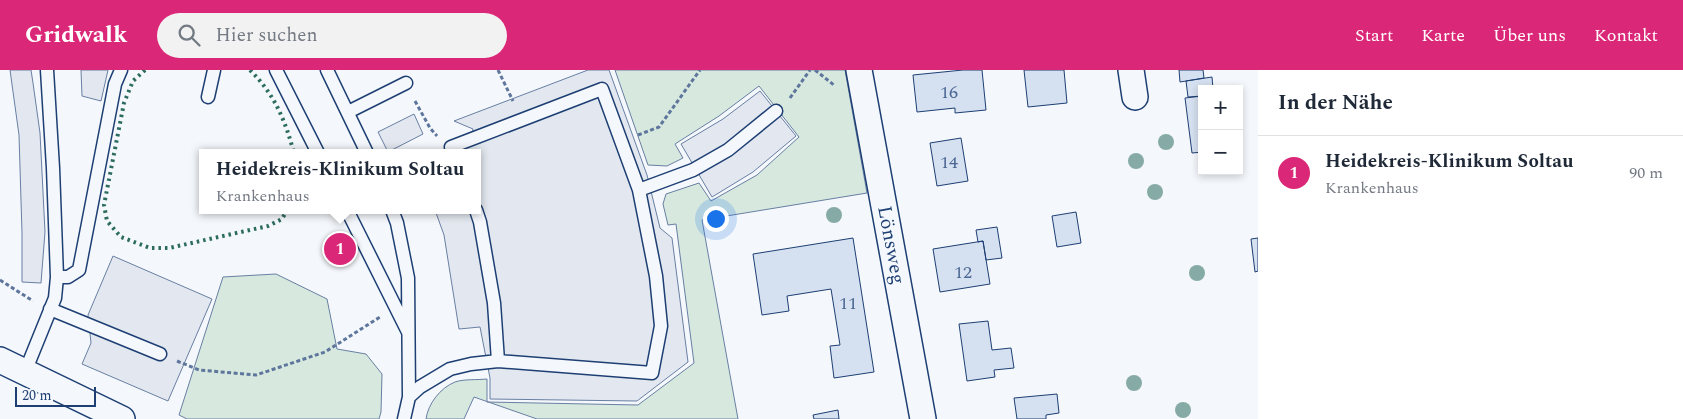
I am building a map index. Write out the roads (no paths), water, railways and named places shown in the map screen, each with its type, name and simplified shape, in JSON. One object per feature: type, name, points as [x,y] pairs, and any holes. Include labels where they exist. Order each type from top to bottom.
[{"type":"street","name":"Lönsweg","points":[[859,70],[923,419]]},
{"type":"street","points":[[1131,70],[1135,97]]},
{"type":"street","points":[[0,360],[122,419]]},
{"type":"lane","points":[[25,372],[54,298],[57,277],[47,70]]},
{"type":"lane","points":[[57,277],[68,277],[78,270],[116,84],[121,70]]},
{"type":"lane","points":[[208,97],[214,70]]},
{"type":"lane","points":[[276,70],[316,149]]},
{"type":"lane","points":[[328,70],[365,149]]},
{"type":"lane","points":[[348,112],[406,83]]},
{"type":"lane","points":[[409,397],[420,387],[450,369],[498,361],[652,373],[661,326],[656,276],[639,190],[602,89],[454,149]]},
{"type":"lane","points":[[639,190],[693,170],[721,154],[776,111]]},
{"type":"lane","points":[[349,214],[409,334]]},
{"type":"lane","points":[[394,214],[408,278],[409,397],[404,419]]},
{"type":"lane","points":[[477,214],[494,303],[498,361]]},
{"type":"lane","points":[[50,309],[160,354]]},
{"type":"place","name":"Heidekreis-Klinikum Soltau","points":[[340,249]]}]
